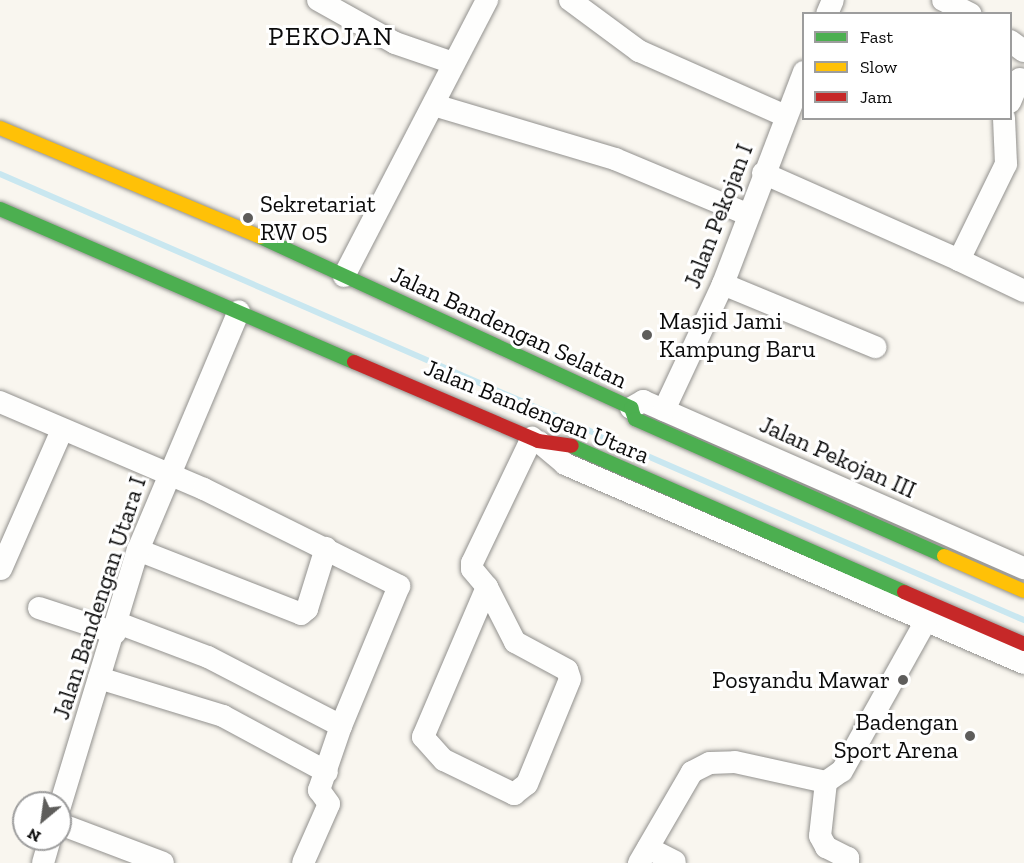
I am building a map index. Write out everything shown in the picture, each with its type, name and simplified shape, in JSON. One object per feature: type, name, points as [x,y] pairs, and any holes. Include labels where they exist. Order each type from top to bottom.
[{"type":"main road","name":"Jalan Bandengan Selatan","points":[[0,128],[344,276],[631,408]]},
{"type":"main road","name":"Jalan Bandengan Utara","points":[[0,209],[535,440],[572,446],[629,470],[1024,644]]},
{"type":"main road","points":[[661,420],[1024,591]]},
{"type":"street","points":[[318,0],[395,43],[453,63]]},
{"type":"street","points":[[344,276],[487,0]]},
{"type":"street","points":[[570,0],[639,51],[786,116]]},
{"type":"street","points":[[943,0],[967,12]]},
{"type":"street","points":[[1012,42],[1024,51]]},
{"type":"street","name":"Jalan Pekojan I","points":[[661,420],[723,284],[763,172],[802,77]]},
{"type":"street","points":[[1012,99],[1018,79]]},
{"type":"street","points":[[434,105],[615,159],[748,215]]},
{"type":"street","points":[[959,260],[1015,168],[1004,120]]},
{"type":"street","points":[[763,172],[1024,291]]},
{"type":"street","points":[[723,284],[875,347]]},
{"type":"street","name":"Jalan Bandengan Utara I","points":[[65,791],[99,678],[117,628],[138,550],[239,311]]},
{"type":"street","name":"Jalan Pekojan III","points":[[631,408],[643,401],[661,420],[1024,568]]},
{"type":"street","points":[[0,402],[326,548],[399,586],[341,726],[319,790],[329,804],[303,863]]},
{"type":"street","points":[[1,569],[62,430]]},
{"type":"street","points":[[487,587],[423,737],[444,760],[514,794],[527,784],[570,679],[567,670],[515,642],[487,587],[472,563],[535,440],[565,464],[1024,663]]},
{"type":"street","points":[[138,550],[302,614],[307,609],[326,548]]},
{"type":"street","points":[[39,608],[117,628],[208,657],[341,726]]},
{"type":"street","points":[[675,862],[644,856],[692,772],[710,763],[735,762],[826,782],[842,771],[853,756],[926,621]]},
{"type":"street","points":[[99,678],[223,716],[327,772]]},
{"type":"street","points":[[826,782],[820,836],[826,847],[848,858],[849,863]]},
{"type":"street","points":[[72,829],[163,863]]},
{"type":"waterway","points":[[0,174],[1024,620]]},
{"type":"traffic: fast","points":[[0,209],[354,362]]},
{"type":"traffic: fast","points":[[260,237],[631,408],[635,419],[944,556]]},
{"type":"traffic: fast","points":[[572,446],[904,592]]},
{"type":"traffic: slow","points":[[0,128],[260,237]]},
{"type":"traffic: slow","points":[[944,556],[1024,591]]},
{"type":"traffic: jam","points":[[354,362],[538,441],[572,446]]},
{"type":"traffic: jam","points":[[904,592],[1024,644]]},
{"type":"place","name":"Sekretariat RW 05","points":[[248,218]]},
{"type":"place","name":"Masjid Jami Kampung Baru","points":[[647,335]]},
{"type":"place","name":"Posyandu Mawar","points":[[903,680]]},
{"type":"place","name":"Badengan Sport Arena","points":[[970,736]]},
{"type":"district","name":"PEKOJAN","points":[[331,37]]}]
